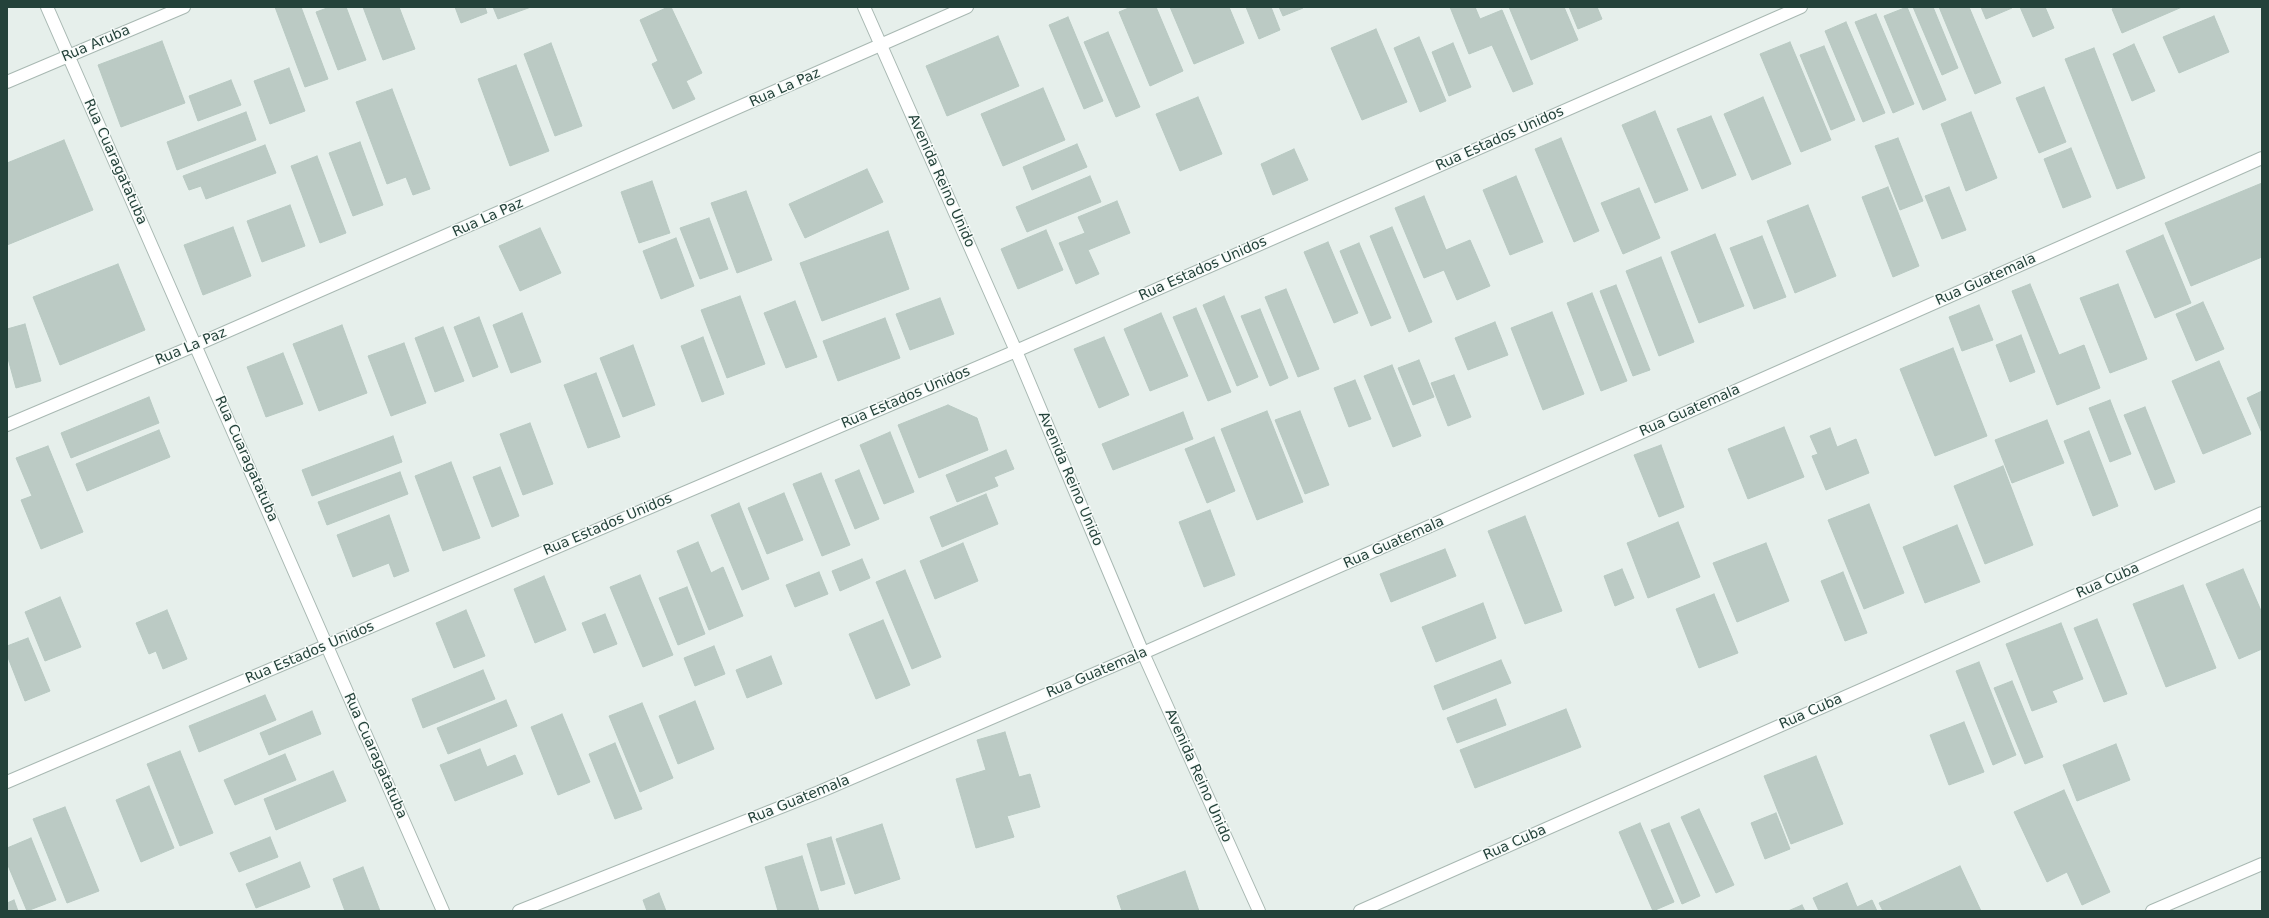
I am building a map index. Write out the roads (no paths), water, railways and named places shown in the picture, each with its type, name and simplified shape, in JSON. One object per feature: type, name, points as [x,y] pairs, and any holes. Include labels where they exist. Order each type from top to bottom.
[{"type":"street","name":"Rua Cuaragatatuba","points":[[47,7],[443,911]]},
{"type":"street","name":"Rua Aruba","points":[[7,82],[184,7]]},
{"type":"street","name":"Avenida Reino Unido","points":[[864,7],[1016,350],[1143,653],[1259,911]]},
{"type":"street","name":"Rua La Paz","points":[[7,425],[196,345],[967,7]]},
{"type":"street","name":"Rua Estados Unidos","points":[[7,782],[1016,350],[1801,7]]},
{"type":"street","name":"Rua Guatemala","points":[[519,911],[819,792],[1143,653],[2262,158]]},
{"type":"street","name":"Rua Cuba","points":[[1360,911],[2262,513]]},
{"type":"street","points":[[2152,911],[2262,864]]}]
